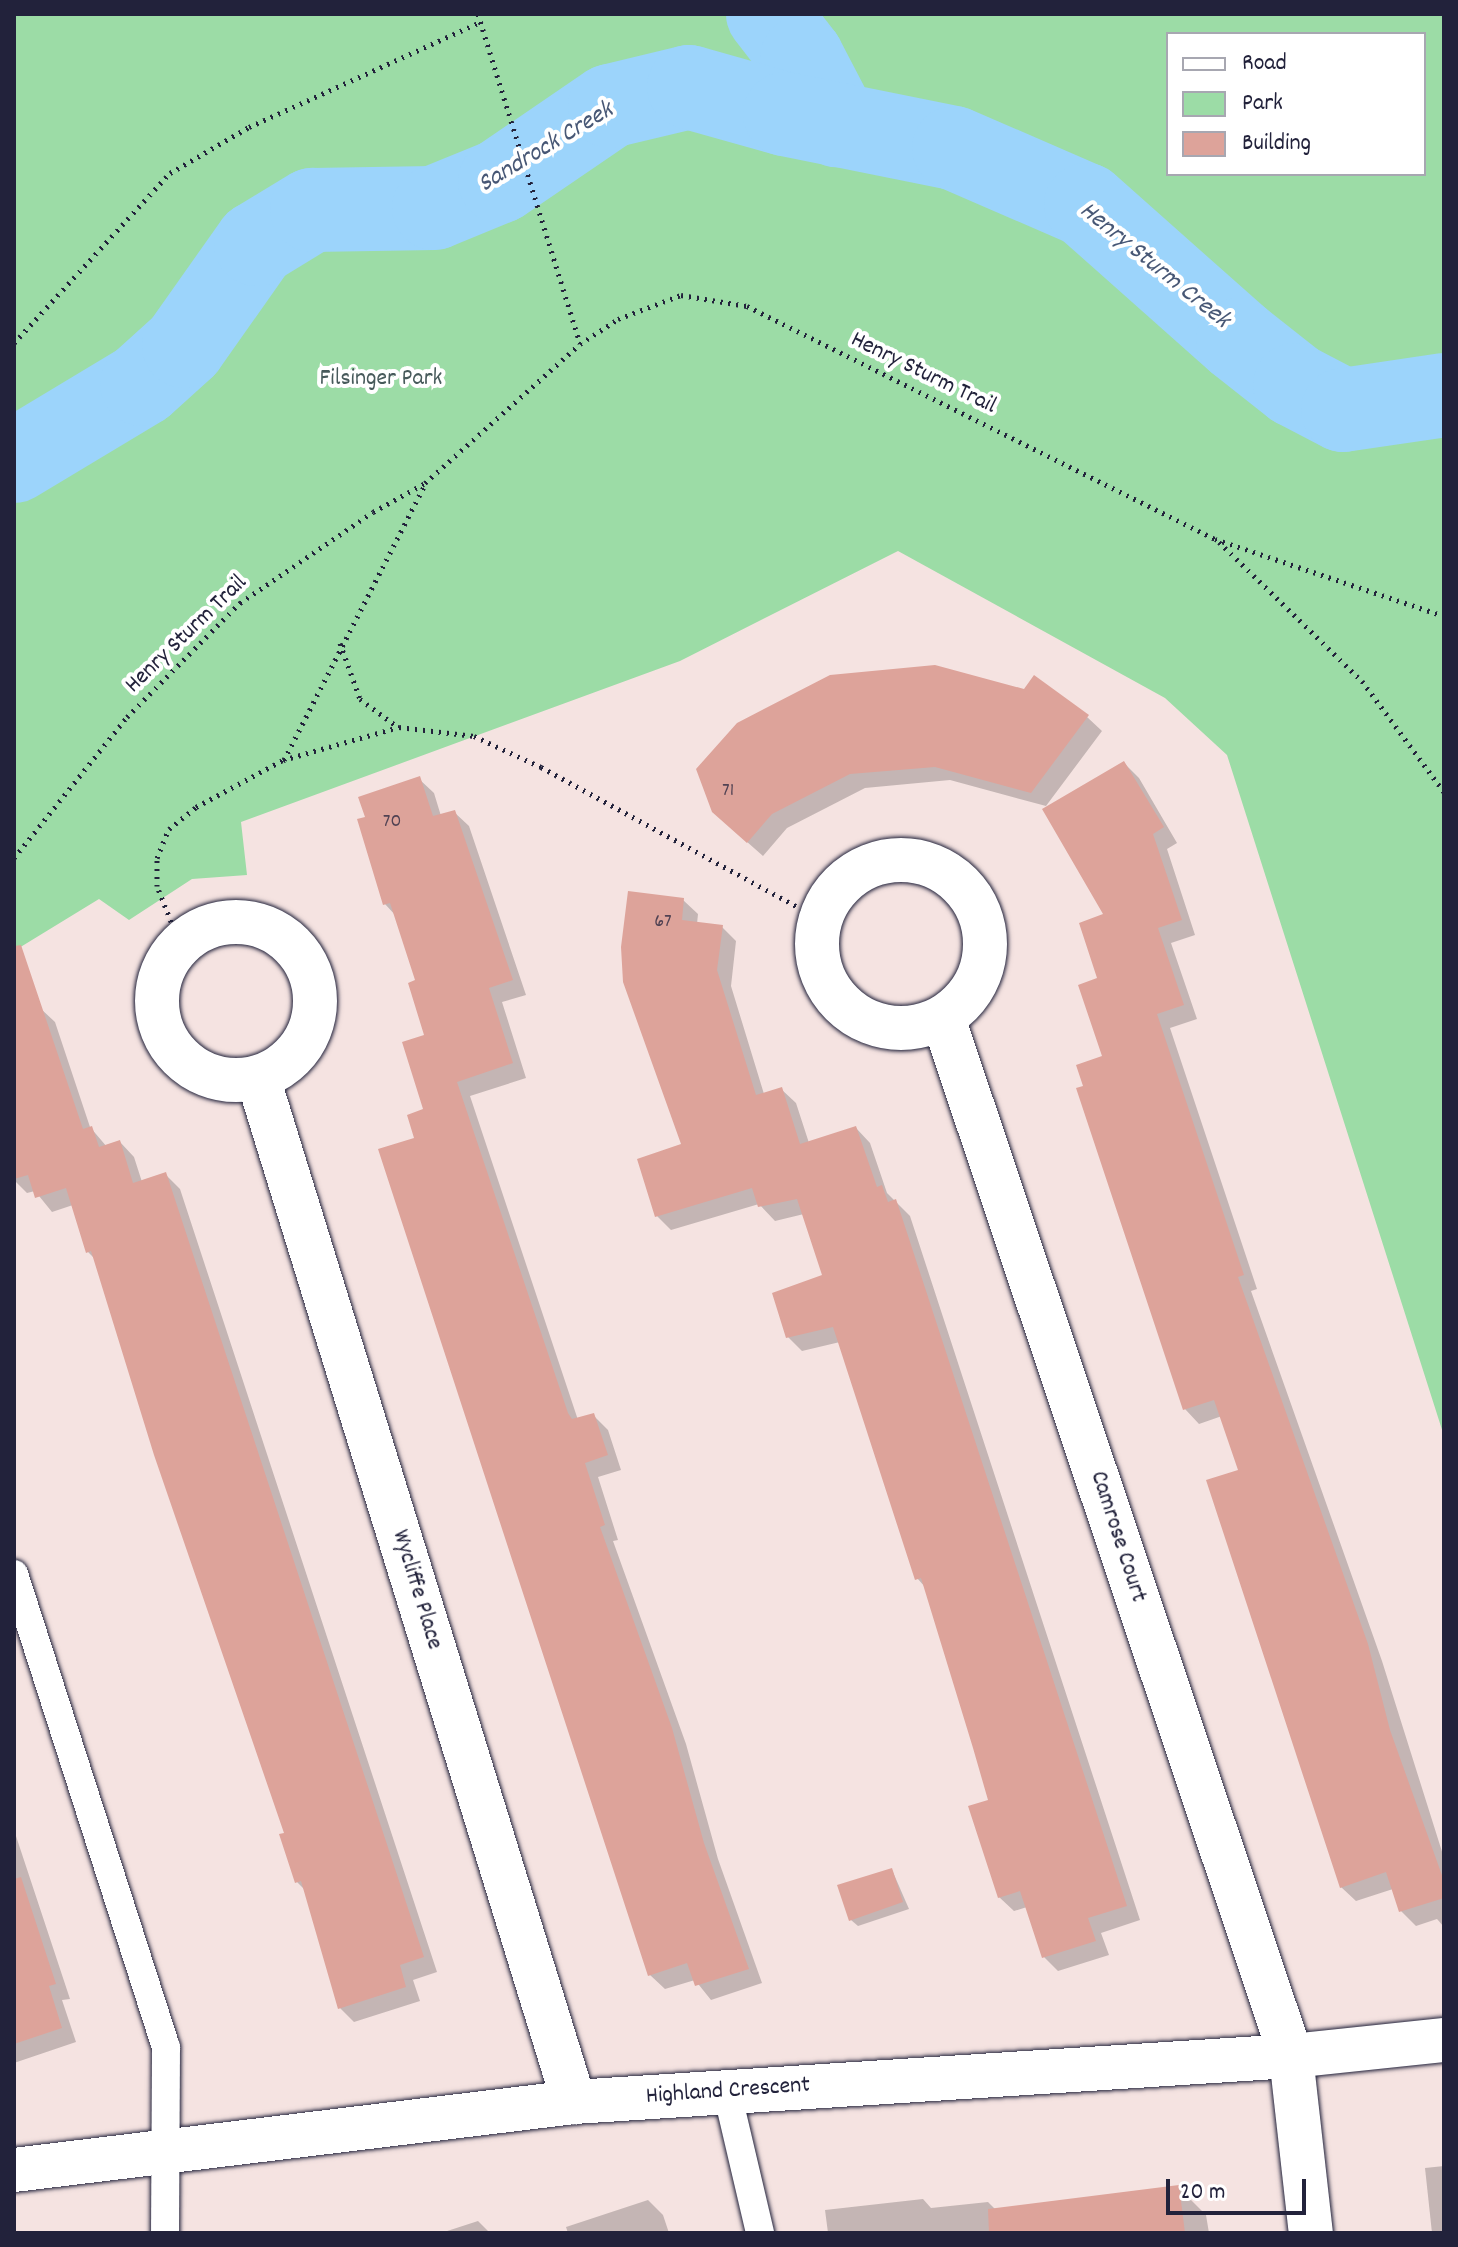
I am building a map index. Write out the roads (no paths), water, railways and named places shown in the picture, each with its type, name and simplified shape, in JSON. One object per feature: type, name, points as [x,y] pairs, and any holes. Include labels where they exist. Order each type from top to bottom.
[{"type":"street","points":[[896,859],[932,865],[963,886],[983,920],[986,945],[980,975],[966,999],[943,1018],[894,1029],[847,1010],[821,975],[816,952],[820,919],[833,893],[859,871],[896,859]]},
{"type":"street","points":[[232,921],[281,935],[301,956],[316,1000],[312,1027],[283,1065],[258,1078],[229,1080],[203,1073],[167,1042],[158,1017],[160,977],[180,944],[205,928],[232,921]]},
{"type":"street","name":"Camrose Court","points":[[943,1018],[1291,2056],[1311,2233]]},
{"type":"street","name":"Wycliffe Place","points":[[258,1078],[574,2102]]},
{"type":"street","name":"Highland Crescent","points":[[14,2170],[574,2102],[1291,2056],[1444,2040]]},
{"type":"lane","points":[[14,1574],[166,2047],[169,2151],[165,2233]]},
{"type":"lane","points":[[727,2092],[760,2233]]},
{"type":"waterway","name":"Henry Sturm Creek","points":[[768,14],[802,58],[837,125]]},
{"type":"waterway","name":"Sandrock Creek","points":[[14,461],[142,384],[184,346],[256,244],[312,210],[434,208],[500,181],[610,106],[689,87],[785,114],[954,148],[1086,205],[1238,340],[1295,385],[1343,410],[1444,395]]},
{"type":"park label","name":"Filsinger Park","points":[[381,380]]}]
